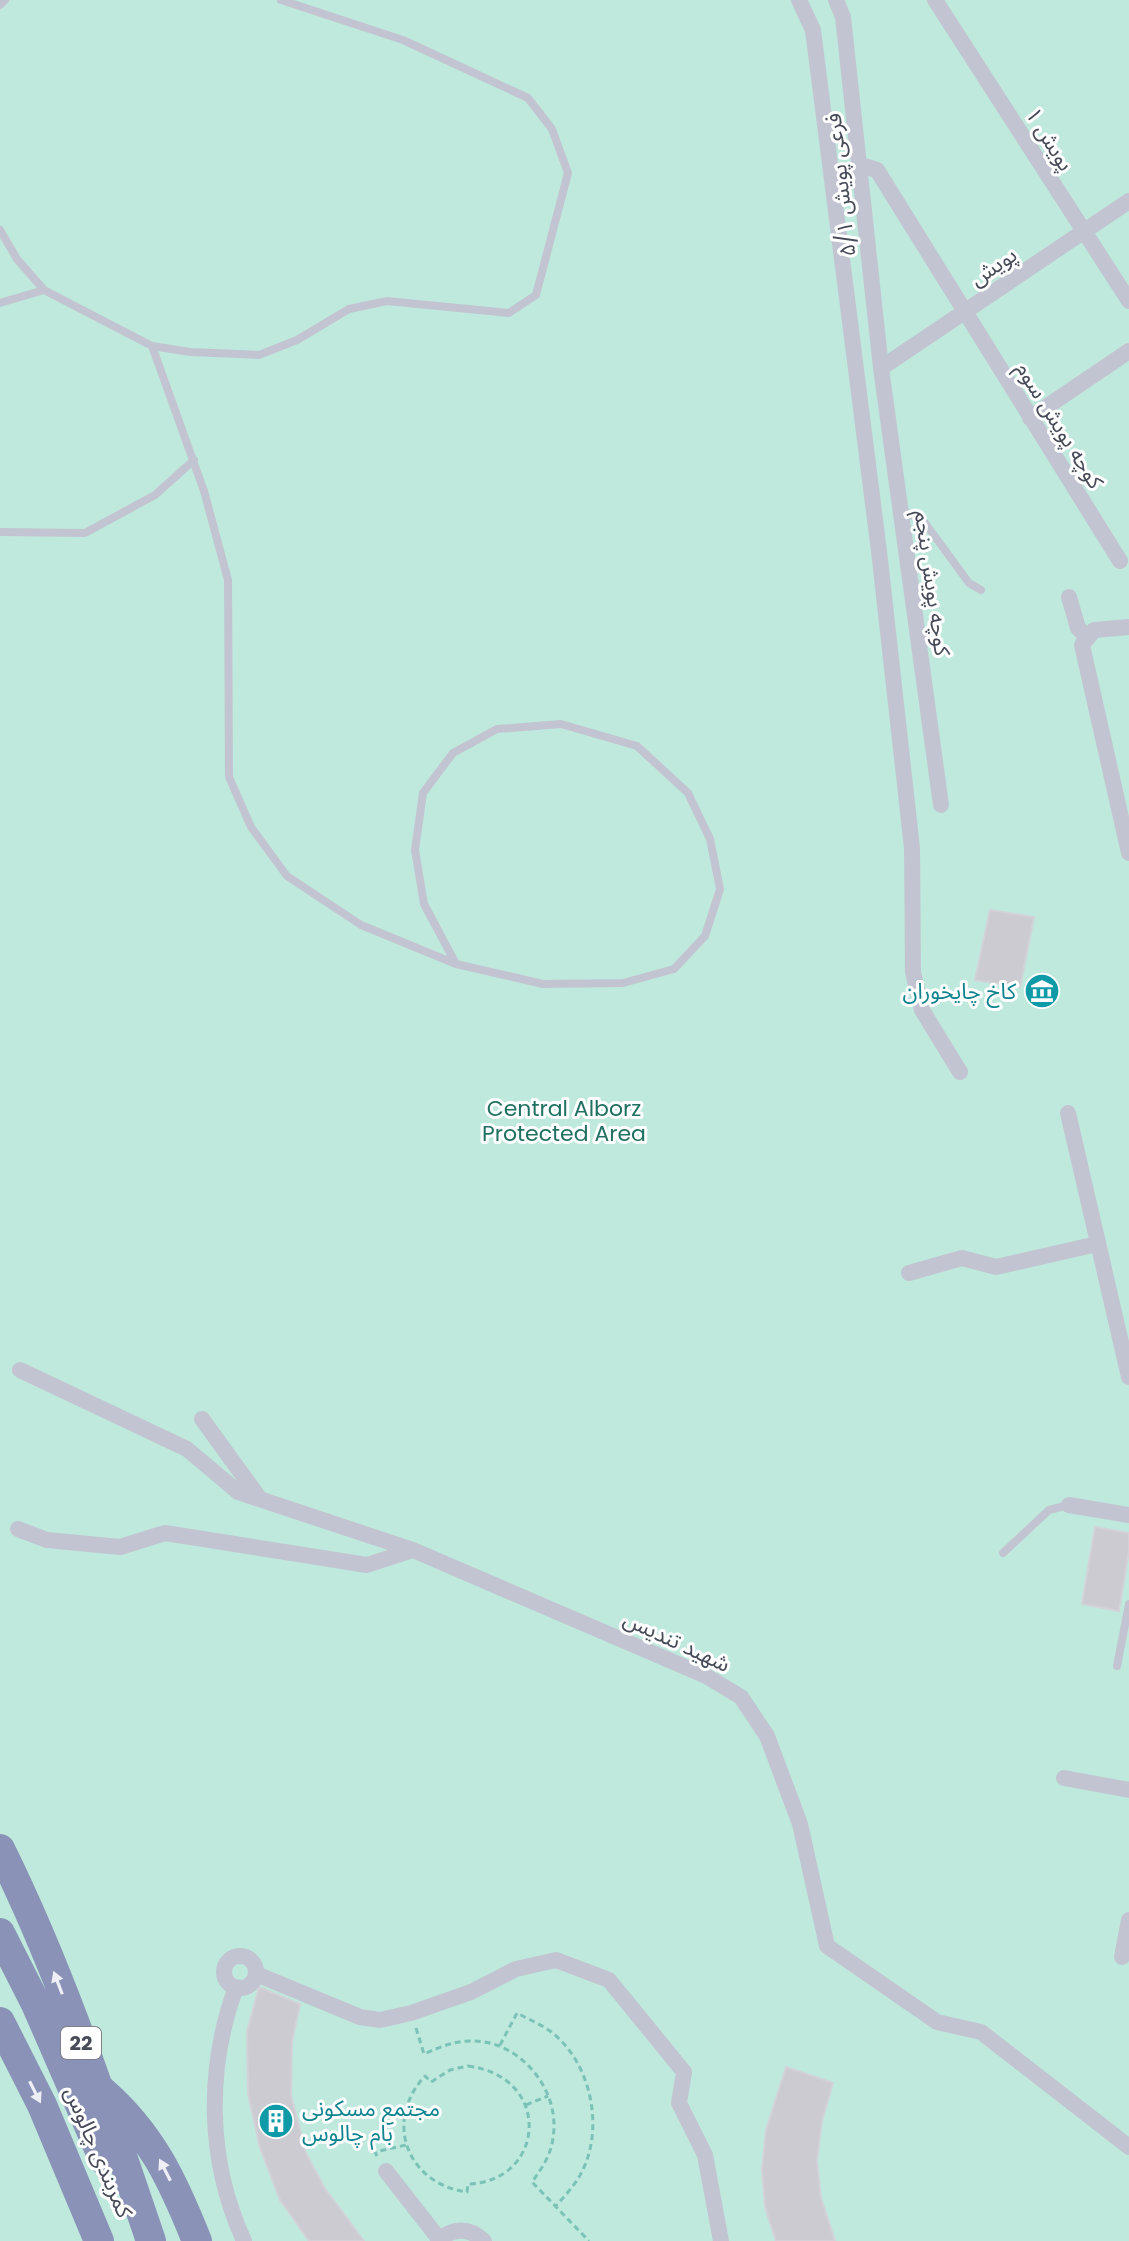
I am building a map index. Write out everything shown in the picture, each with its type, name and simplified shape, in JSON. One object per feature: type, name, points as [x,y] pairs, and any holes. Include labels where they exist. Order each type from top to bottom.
[{"type":"highway","name":"22","points":[[0,1849],[35,1925],[98,2088],[151,2241]]},
{"type":"highway","name":"کمربندی چالوس","points":[[0,1933],[59,2056],[136,2241]]},
{"type":"highway","points":[[0,2022],[42,2105],[99,2241]]},
{"type":"highway","points":[[59,2056],[125,2111],[147,2138],[162,2162],[197,2241]]},
{"type":"street","points":[[799,0],[813,30],[879,551],[912,848],[913,972],[922,1010],[960,1072]]},
{"type":"street","name":"فرعی پویش ۵/۱","points":[[836,0],[843,17],[881,368]]},
{"type":"street","name":"پویش ۱","points":[[935,0],[1129,301]]},
{"type":"street","name":"کوچه پویش سوم","points":[[861,165],[877,170],[1120,561]]},
{"type":"street","name":"پویش","points":[[881,368],[1129,201]]},
{"type":"street","points":[[1030,418],[1129,351]]},
{"type":"street","name":"کوچه پویش پنجم","points":[[881,368],[941,805]]},
{"type":"street","points":[[1069,597],[1078,628],[1088,638]]},
{"type":"street","points":[[1129,627],[1094,630],[1082,645],[1129,853]]},
{"type":"street","points":[[1068,1113],[1129,1377]]},
{"type":"street","points":[[909,1273],[962,1258],[996,1267],[1097,1244]]},
{"type":"street","name":"شهید تندیس","points":[[20,1370],[187,1449],[238,1492],[413,1550],[706,1676],[741,1697],[767,1736],[800,1824],[827,1946],[937,2022],[981,2032],[1129,2147]]},
{"type":"street","points":[[202,1419],[260,1499]]},
{"type":"street","points":[[1069,1505],[1129,1515]]},
{"type":"street","points":[[18,1529],[47,1540],[120,1547],[165,1533],[367,1565],[413,1550]]},
{"type":"street","points":[[1064,1778],[1129,1790]]},
{"type":"street","points":[[1122,1957],[1129,1920]]},
{"type":"street","points":[[236,1987],[226,1976],[226,1966],[232,1958],[242,1956],[251,1960],[256,1974],[360,2017],[380,2020],[411,2013],[471,1992],[516,1969],[556,1960],[609,1980],[684,2072],[679,2103],[705,2155],[721,2241]]},
{"type":"street","points":[[236,1987],[247,1986],[256,1974]]},
{"type":"street","points":[[236,1987],[226,2014],[218,2054],[213,2113],[227,2193],[244,2241]]},
{"type":"street","points":[[386,2171],[438,2240],[456,2230],[475,2233],[488,2240]]},
{"type":"lane","points":[[0,5],[5,0]]},
{"type":"lane","points":[[0,230],[17,259],[44,290],[152,346],[190,352],[259,355],[297,340],[349,309],[387,301],[509,313],[536,295],[568,173],[552,129],[528,98],[403,40],[281,0]]},
{"type":"lane","points":[[0,303],[44,290]]},
{"type":"lane","points":[[152,346],[194,460],[228,580],[229,777],[251,827],[287,876],[361,925],[456,964],[543,984],[623,983],[674,969],[705,936],[720,889],[710,839],[688,793],[637,746],[561,724],[497,729],[453,753],[423,793],[415,850],[424,904],[456,964]]},
{"type":"lane","points":[[0,532],[85,533],[155,495],[194,460]]},
{"type":"lane","points":[[900,509],[925,523],[969,583],[981,590]]},
{"type":"lane","points":[[1003,1553],[1049,1510],[1069,1505]]},
{"type":"lane","points":[[1117,1666],[1129,1604]]},
{"type":"path","points":[[411,2013],[424,2054],[448,2043],[474,2041],[500,2046],[524,2060],[543,2082],[553,2109],[553,2137],[545,2165],[532,2182],[589,2241]]},
{"type":"path","points":[[500,2046],[517,2013],[551,2032],[577,2062],[592,2099],[593,2138],[580,2175],[556,2206]]},
{"type":"path","points":[[468,2066],[486,2068],[503,2076],[517,2089],[526,2105],[528,2135],[516,2163],[501,2176],[468,2184],[467,2192],[450,2189],[431,2180],[416,2165],[406,2145],[403,2124],[407,2103],[414,2087],[425,2076],[431,2082],[450,2070],[468,2066]]},
{"type":"path","points":[[526,2105],[548,2096]]},
{"type":"green space","name":"Central Alborz Protected Area","points":[[0,0],[1129,0],[1129,2241],[0,2241]]},
{"type":"building","points":[[990,910],[1034,917],[1020,987],[975,980]]},
{"type":"building","points":[[1095,1527],[1129,1533],[1119,1611],[1082,1604]]},
{"type":"building","name":"مجتمع مسکونی بام چالوس","points":[[259,1987],[300,2004],[292,2042],[291,2095],[306,2153],[324,2187],[364,2241],[309,2241],[280,2200],[260,2148],[248,2094],[247,2032]]},
{"type":"building","points":[[786,2067],[833,2083],[822,2121],[817,2161],[821,2198],[835,2241],[776,2241],[765,2207],[762,2170],[766,2130]]},
{"type":"place","name":"کاخ چایخوران","points":[[1042,991]]},
{"type":"place","name":"مجتمع مسکونی بام چالوس","points":[[276,2121]]}]
